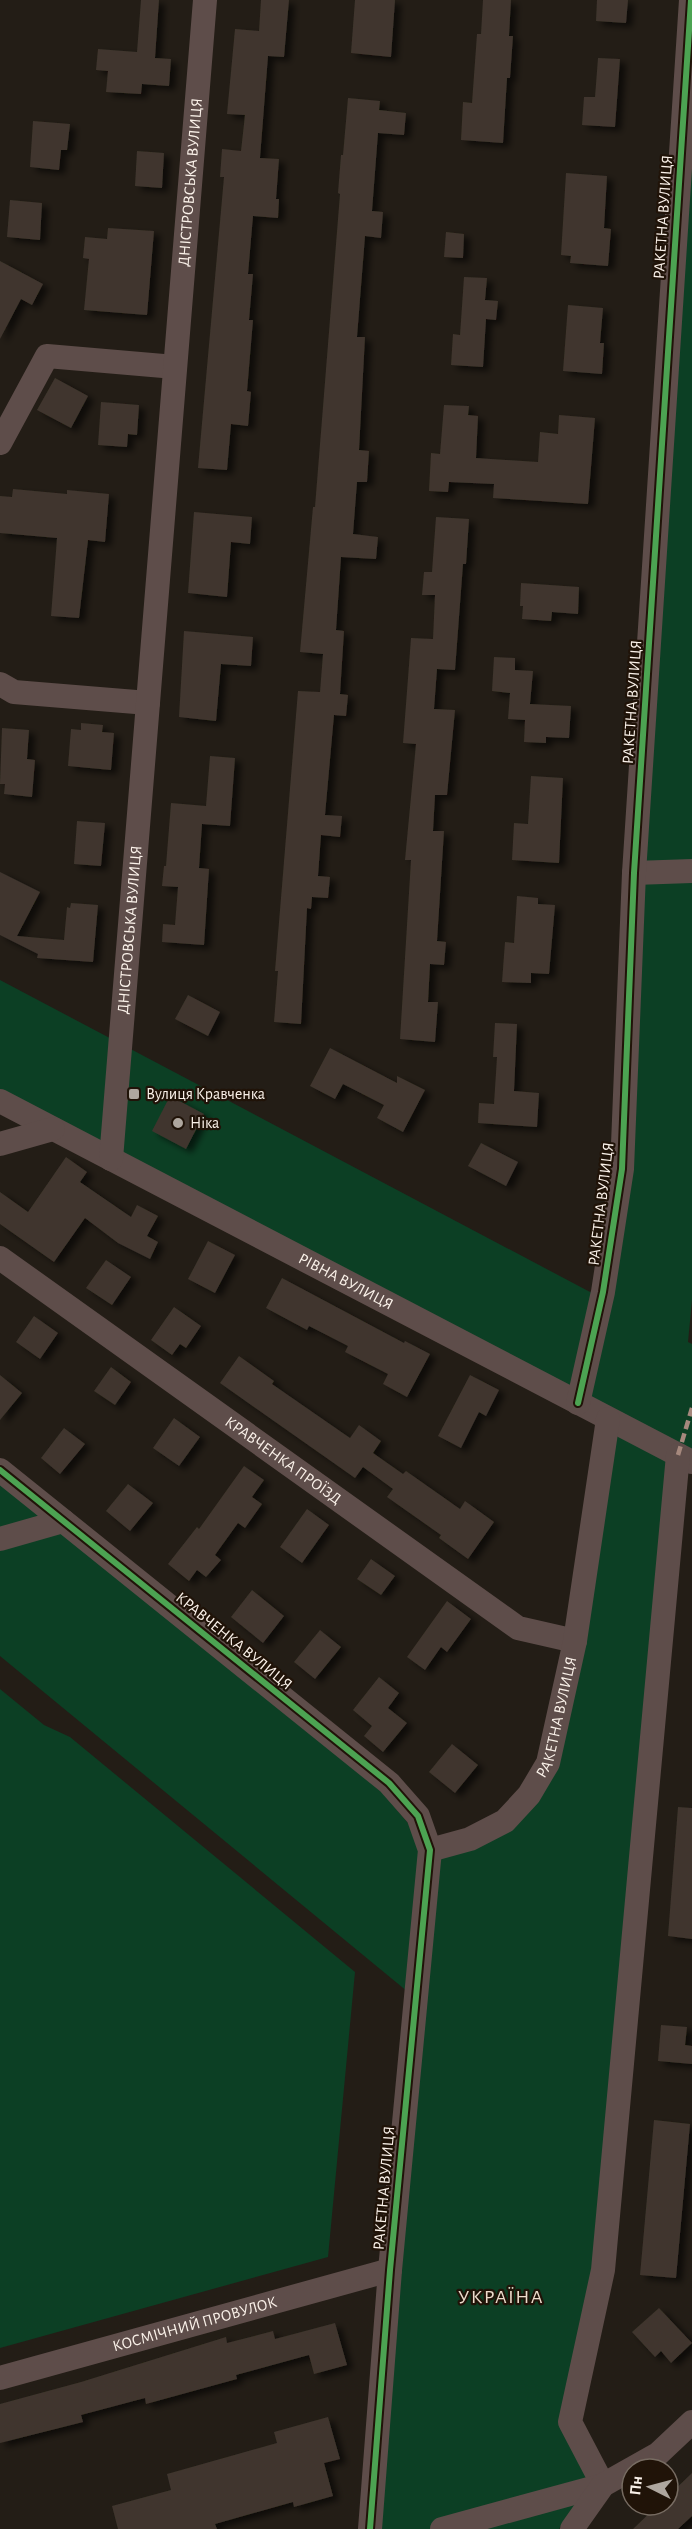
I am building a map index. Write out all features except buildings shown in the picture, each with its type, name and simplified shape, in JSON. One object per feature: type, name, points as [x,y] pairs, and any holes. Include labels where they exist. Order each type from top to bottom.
[{"type":"street","name":"ДНІСТРОВСЬКА ВУЛИЦЯ","points":[[111,1159],[205,0]]},
{"type":"street","name":"РАКЕТНА ВУЛИЦЯ","points":[[578,1403],[603,1292],[622,1169],[634,873],[691,0]]},
{"type":"street","points":[[0,443],[47,356],[175,367]]},
{"type":"street","points":[[0,684],[14,692],[148,703]]},
{"type":"street","points":[[634,873],[692,871]]},
{"type":"street","name":"РІВНА ВУЛИЦЯ","points":[[0,1101],[685,1459]]},
{"type":"street","points":[[0,1144],[53,1129]]},
{"type":"street","name":"КРАВЧЕНКА ПРОЇЗД","points":[[0,1258],[519,1628],[575,1641]]},
{"type":"street","name":"РАКЕТНА ВУЛИЦЯ","points":[[370,2529],[390,2270],[430,1850],[470,1839],[505,1821],[529,1795],[548,1763],[575,1641],[608,1419]]},
{"type":"street","points":[[603,2485],[570,2422],[603,2270],[685,1459]]},
{"type":"street","name":"КРАВЧЕНКА ВУЛИЦЯ","points":[[0,1470],[389,1783],[418,1815],[430,1850]]},
{"type":"street","points":[[0,1539],[63,1521]]},
{"type":"street","name":"КОСМІЧНИЙ ПРОВУЛОК","points":[[0,2378],[390,2270]]},
{"type":"street","points":[[442,2529],[603,2485],[658,2454],[692,2422]]},
{"type":"street","points":[[572,2529],[603,2485]]},
{"type":"green space","points":[[692,104],[692,1300],[688,1342],[692,1344],[692,1456],[672,1445],[595,2264],[561,2424],[592,2484],[559,2529],[380,2529],[401,2245],[425,2006],[0,1656],[0,1484],[380,1790],[408,1823],[422,1858],[536,1800],[616,1416],[0,1096],[0,980],[609,1302],[643,865]]},
{"type":"green space","points":[[0,1689],[44,1725],[70,1737],[355,1972],[328,2257],[0,2348]]},
{"type":"marked path","points":[[678,1455],[692,1408]]},
{"type":"cycle path","points":[[578,1403],[603,1292],[622,1169],[634,873],[691,0]]},
{"type":"cycle path","points":[[0,1470],[389,1783],[418,1816],[430,1850],[390,2270],[370,2529]]},
{"type":"place","name":"Вулиця Кравченка","points":[[134,1094]]},
{"type":"place","name":"Ніка","points":[[178,1123]]},
{"type":"district","name":"УКРАЇНА","points":[[501,2297]]}]
